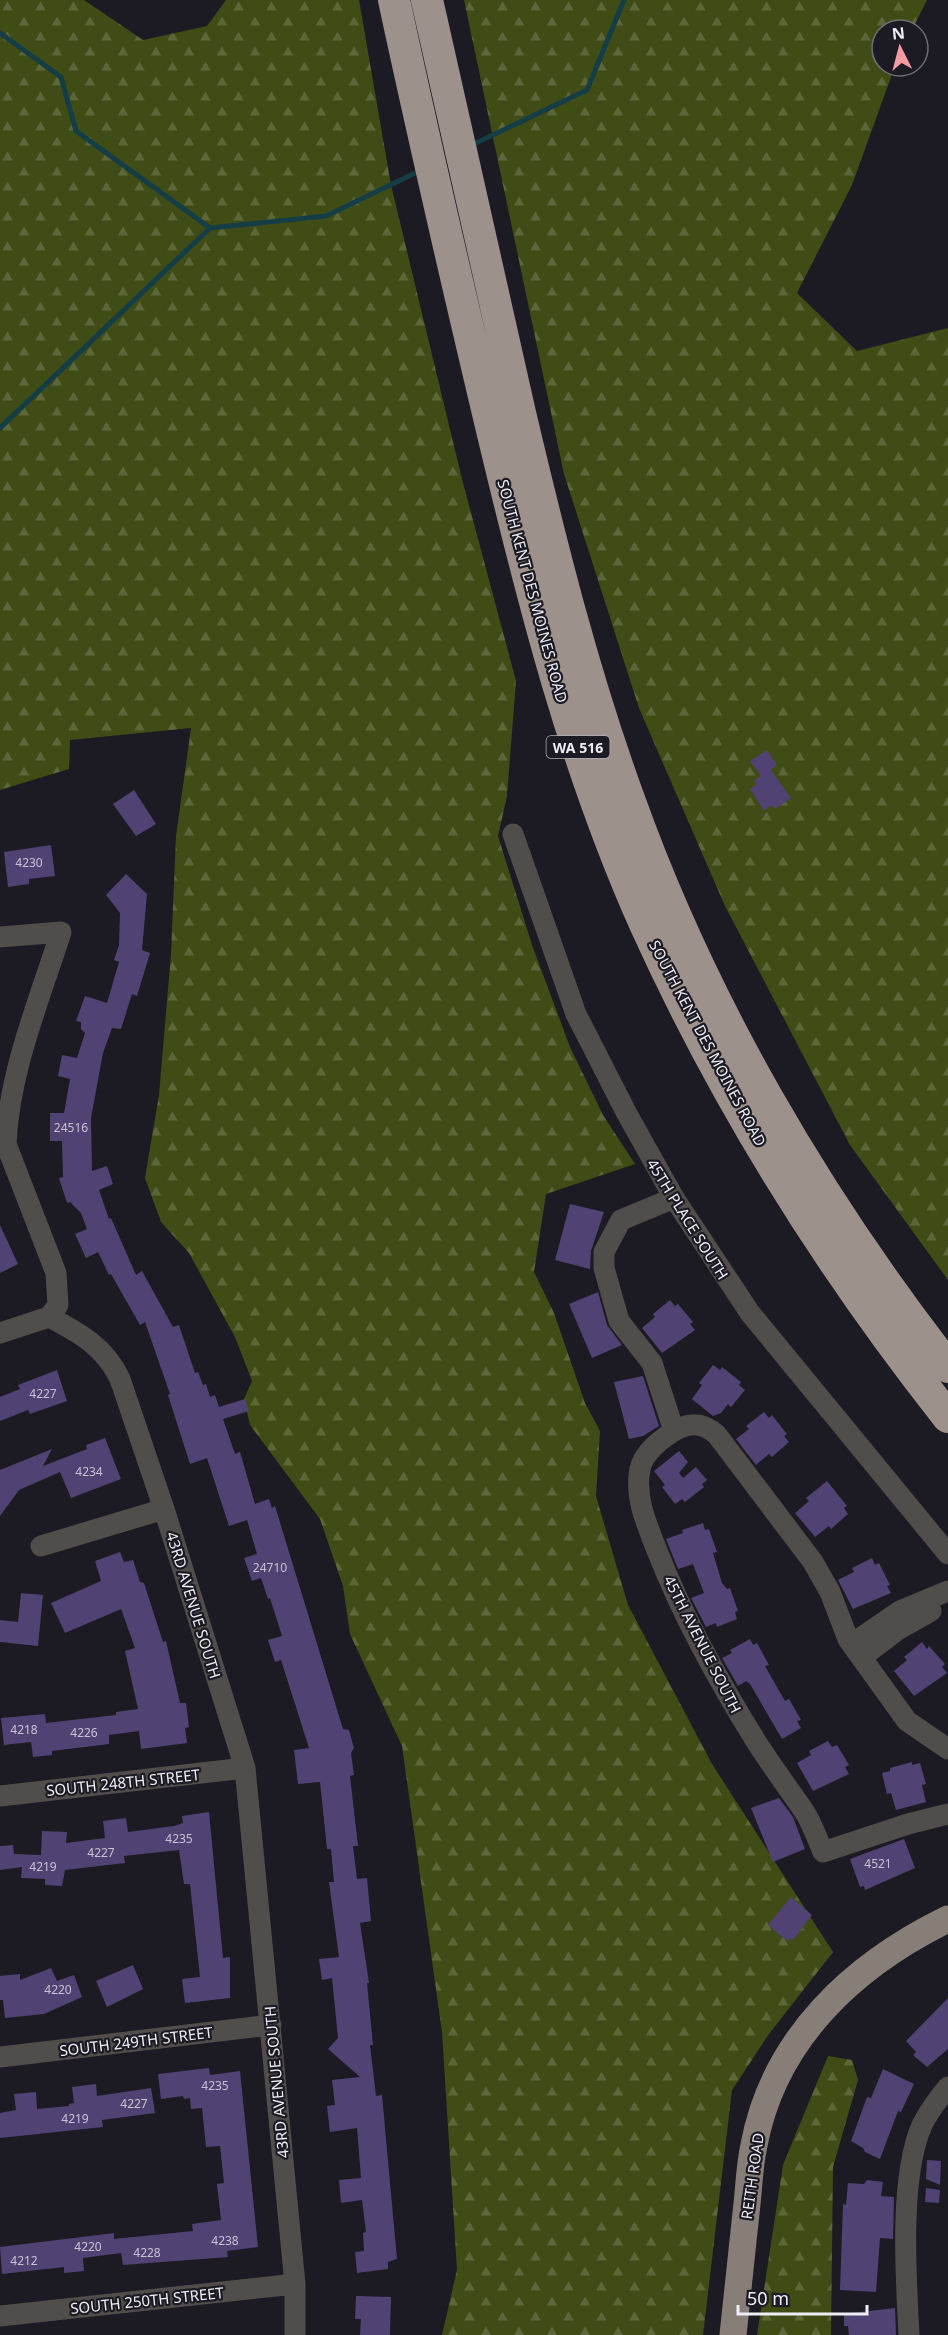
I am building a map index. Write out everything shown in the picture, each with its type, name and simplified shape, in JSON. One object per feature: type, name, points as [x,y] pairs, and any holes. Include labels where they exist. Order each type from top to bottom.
[{"type":"highway","name":"SOUTH KENT DES MOINES ROAD","points":[[394,0],[532,599],[567,718],[610,838],[645,923],[686,1010],[788,1193],[861,1303],[948,1417]]},
{"type":"highway","name":"SOUTH KENT DES MOINES ROAD","points":[[427,0],[550,540],[581,657],[630,802],[674,911],[715,997],[773,1105],[859,1244],[948,1367]]},
{"type":"main road","name":"REITH ROAD","points":[[733,2335],[754,2145],[765,2104],[782,2064],[810,2022],[845,1984],[903,1942],[948,1919]]},
{"type":"street","name":"45TH PLACE SOUTH","points":[[513,834],[576,1014],[626,1112],[674,1198],[750,1313],[948,1554]]},
{"type":"street","points":[[0,937],[61,932],[18,1068],[3,1144],[56,1273],[58,1305],[49,1317],[0,1333]]},
{"type":"street","points":[[674,1198],[621,1220],[604,1251],[604,1268],[619,1321],[652,1363],[674,1431]]},
{"type":"street","name":"43RD AVENUE SOUTH","points":[[49,1317],[97,1345],[111,1360],[164,1509],[245,1768],[295,2284],[296,2335]]},
{"type":"street","name":"45TH AVENUE SOUTH","points":[[948,1749],[907,1721],[857,1651],[830,1592],[813,1562],[727,1446],[712,1430],[699,1424],[674,1431],[649,1451],[641,1465],[639,1492],[645,1519],[676,1598],[735,1707],[773,1768],[805,1813],[823,1852],[908,1824],[948,1814]]},
{"type":"street","points":[[41,1546],[164,1509]]},
{"type":"street","points":[[857,1651],[900,1611],[948,1591]]},
{"type":"street","points":[[857,1651],[948,1604]]},
{"type":"street","name":"SOUTH 248TH STREET","points":[[0,1796],[245,1768]]},
{"type":"street","name":"SOUTH 249TH STREET","points":[[0,2057],[271,2025]]},
{"type":"street","points":[[909,2335],[907,2253],[913,2157],[922,2126],[948,2087]]},
{"type":"street","name":"SOUTH 250TH STREET","points":[[0,2316],[295,2284]]},
{"type":"green space","points":[[0,0],[84,0],[143,40],[207,26],[226,0],[359,0],[391,185],[462,479],[516,681],[507,796],[498,836],[532,945],[570,1047],[603,1115],[635,1164],[546,1194],[534,1272],[554,1313],[585,1403],[600,1431],[596,1496],[628,1605],[712,1764],[833,1952],[769,2034],[732,2090],[703,2335],[442,2335],[457,2270],[442,2032],[402,1746],[350,1634],[343,1586],[320,1519],[250,1425],[244,1399],[252,1381],[235,1337],[189,1253],[161,1222],[145,1178],[159,1095],[171,954],[176,836],[191,728],[70,740],[69,769],[0,790]]},
{"type":"green space","points":[[464,0],[927,0],[918,18],[870,18],[870,78],[891,78],[852,185],[797,293],[857,351],[948,328],[948,1280],[850,1145],[725,906],[639,708],[564,474]]},
{"type":"green space","points":[[828,2056],[852,2060],[858,2080],[833,2167],[831,2335],[757,2335],[783,2165]]},
{"type":"building","points":[[767,750],[777,765],[771,770],[791,798],[775,809],[772,805],[764,811],[750,789],[757,784],[754,781],[761,776],[750,761]]},
{"type":"building","points":[[134,790],[156,824],[136,836],[113,804]]},
{"type":"building","points":[[51,845],[55,876],[29,879],[29,884],[8,887],[4,852]]},
{"type":"building","points":[[126,874],[147,894],[142,950],[150,953],[137,996],[132,994],[121,1029],[112,1028],[103,1053],[91,1118],[92,1171],[107,1166],[113,1184],[99,1190],[109,1219],[111,1218],[136,1275],[142,1271],[173,1327],[179,1325],[195,1373],[198,1372],[203,1385],[206,1384],[210,1397],[215,1395],[219,1407],[245,1399],[249,1411],[223,1419],[235,1454],[240,1452],[255,1504],[269,1499],[272,1508],[275,1506],[343,1729],[349,1730],[354,1748],[351,1753],[354,1775],[350,1776],[358,1846],[353,1846],[357,1879],[367,1878],[371,1921],[360,1923],[369,1983],[367,1983],[373,2045],[370,2045],[376,2096],[382,2095],[397,2259],[388,2262],[388,2269],[357,2273],[355,2252],[364,2251],[363,2233],[366,2232],[362,2200],[341,2203],[339,2180],[361,2178],[357,2128],[330,2132],[327,2106],[335,2105],[332,2080],[360,2077],[328,2049],[338,2038],[332,1978],[322,1980],[319,1959],[339,1957],[329,1882],[334,1882],[331,1849],[327,1849],[320,1782],[298,1784],[294,1750],[309,1748],[281,1660],[275,1662],[268,1640],[282,1636],[261,1578],[252,1581],[244,1558],[257,1554],[247,1520],[229,1526],[207,1458],[190,1464],[168,1395],[170,1394],[145,1322],[140,1325],[111,1274],[109,1275],[98,1252],[86,1258],[75,1234],[87,1229],[81,1213],[70,1202],[67,1203],[59,1178],[63,1177],[62,1141],[50,1141],[50,1113],[64,1113],[70,1079],[58,1076],[62,1055],[77,1058],[85,1033],[81,1029],[81,1022],[76,1021],[85,996],[107,1003],[119,962],[114,960],[119,945],[120,913],[106,895]]},
{"type":"building","points":[[570,1204],[604,1212],[591,1251],[590,1269],[555,1260]]},
{"type":"building","points":[[0,1225],[18,1264],[0,1273]]},
{"type":"building","points":[[598,1292],[607,1325],[622,1345],[592,1358],[569,1304]]},
{"type":"building","points":[[670,1300],[675,1306],[678,1304],[693,1322],[690,1324],[695,1330],[662,1353],[642,1328],[655,1317],[653,1314]]},
{"type":"building","points":[[713,1365],[720,1370],[722,1367],[741,1382],[739,1385],[745,1390],[731,1407],[728,1404],[721,1413],[713,1416],[692,1399],[702,1385],[699,1383]]},
{"type":"building","points":[[57,1370],[67,1401],[30,1414],[28,1410],[0,1421],[0,1397],[20,1389],[18,1385]]},
{"type":"building","points":[[643,1376],[659,1426],[643,1436],[629,1439],[614,1382]]},
{"type":"building","points":[[764,1412],[769,1418],[772,1415],[787,1434],[784,1436],[789,1442],[772,1457],[769,1454],[756,1465],[736,1439],[749,1429],[746,1426]]},
{"type":"building","points":[[105,1438],[121,1479],[71,1498],[60,1472],[19,1490],[0,1516],[0,1470],[52,1449],[43,1466],[87,1449],[86,1445]]},
{"type":"building","points":[[679,1451],[688,1462],[679,1473],[683,1478],[696,1467],[707,1480],[702,1484],[704,1487],[685,1502],[682,1499],[675,1504],[662,1487],[665,1485],[654,1471]]},
{"type":"building","points":[[827,1481],[847,1506],[844,1508],[848,1514],[831,1529],[829,1526],[815,1537],[795,1513],[809,1501],[806,1498]]},
{"type":"building","points":[[703,1523],[705,1530],[709,1529],[717,1552],[713,1553],[722,1583],[727,1589],[730,1588],[738,1611],[735,1612],[737,1619],[717,1627],[716,1623],[706,1627],[691,1598],[704,1593],[693,1564],[678,1569],[666,1539],[683,1533],[682,1530]]},
{"type":"building","points":[[120,1552],[124,1562],[133,1560],[140,1582],[144,1583],[163,1642],[166,1641],[180,1703],[186,1703],[189,1727],[185,1728],[187,1743],[141,1749],[139,1731],[109,1735],[109,1744],[52,1751],[52,1755],[33,1757],[31,1742],[4,1745],[1,1718],[45,1714],[46,1723],[116,1715],[116,1712],[138,1709],[125,1651],[135,1648],[121,1609],[65,1633],[51,1603],[101,1581],[95,1561]]},
{"type":"building","points":[[872,1558],[875,1565],[879,1563],[890,1585],[887,1586],[891,1593],[853,1609],[838,1580],[854,1572],[852,1568]]},
{"type":"building","points":[[21,1593],[43,1595],[38,1646],[0,1642],[0,1620],[18,1622]]},
{"type":"building","points":[[750,1639],[753,1645],[757,1643],[769,1665],[765,1666],[785,1701],[789,1699],[801,1720],[797,1721],[801,1728],[782,1739],[750,1684],[746,1681],[738,1686],[722,1658],[732,1653],[730,1650]]},
{"type":"building","points":[[922,1642],[927,1649],[929,1646],[945,1664],[942,1667],[947,1673],[914,1696],[894,1671],[907,1660],[904,1657]]},
{"type":"building","points":[[828,1741],[832,1747],[837,1745],[849,1765],[845,1767],[849,1774],[813,1791],[797,1763],[811,1755],[809,1751]]},
{"type":"building","points":[[912,1762],[912,1765],[920,1763],[926,1784],[922,1785],[926,1802],[896,1810],[891,1793],[887,1794],[882,1773],[890,1771],[890,1768]]},
{"type":"building","points":[[779,1798],[793,1817],[805,1849],[773,1862],[751,1808]]},
{"type":"building","points":[[209,1812],[223,1958],[230,1957],[230,1998],[185,2003],[182,1979],[200,1977],[190,1884],[184,1884],[179,1850],[124,1856],[125,1863],[65,1870],[62,1886],[45,1885],[45,1879],[21,1878],[22,1867],[0,1870],[0,1846],[13,1845],[14,1854],[41,1855],[42,1831],[67,1832],[66,1843],[105,1838],[103,1821],[126,1818],[128,1832],[174,1826],[183,1823],[182,1816]]},
{"type":"building","points":[[904,1839],[915,1868],[865,1890],[864,1886],[860,1887],[850,1859]]},
{"type":"building","points":[[791,1897],[812,1915],[793,1940],[790,1938],[787,1941],[768,1925]]},
{"type":"building","points":[[133,1965],[143,1989],[107,2007],[96,1981]]},
{"type":"building","points":[[51,1968],[57,1981],[74,1975],[82,1997],[44,2014],[5,2018],[3,2000],[0,2000],[0,1976],[20,1974],[20,1980]]},
{"type":"building","points":[[948,1998],[948,2049],[927,2067],[913,2055],[916,2052],[906,2041]]},
{"type":"building","points":[[209,2068],[210,2075],[240,2071],[258,2247],[227,2251],[228,2257],[123,2265],[121,2253],[83,2258],[84,2271],[64,2273],[64,2267],[2,2274],[0,2247],[114,2233],[114,2239],[193,2231],[192,2224],[221,2220],[217,2184],[224,2183],[220,2146],[206,2147],[202,2108],[191,2109],[190,2098],[184,2099],[183,2096],[161,2099],[158,2074]]},
{"type":"building","points":[[883,2069],[914,2084],[901,2112],[898,2111],[880,2159],[865,2152],[863,2148],[851,2141],[867,2097],[871,2098]]},
{"type":"building","points":[[96,2084],[97,2096],[151,2088],[155,2113],[102,2120],[103,2127],[0,2138],[0,2113],[16,2110],[14,2094],[36,2092],[37,2109],[69,2106],[74,2103],[72,2087]]},
{"type":"building","points":[[927,2160],[941,2161],[940,2185],[926,2179]]},
{"type":"building","points":[[867,2180],[883,2182],[881,2196],[894,2197],[893,2239],[880,2238],[876,2292],[840,2290],[843,2204],[846,2205],[848,2183],[864,2184]]},
{"type":"building","points":[[926,2188],[940,2190],[939,2203],[925,2202]]},
{"type":"building","points":[[356,2296],[391,2297],[390,2335],[360,2335],[361,2319],[355,2319]]},
{"type":"building","points":[[895,2308],[896,2335],[849,2335],[848,2326],[844,2326],[844,2314]]},
{"type":"waterway","points":[[476,143],[587,90],[624,0]]},
{"type":"waterway","points":[[0,33],[61,77],[76,131],[210,228]]},
{"type":"waterway","points":[[0,428],[210,228],[326,216],[415,173]]}]
